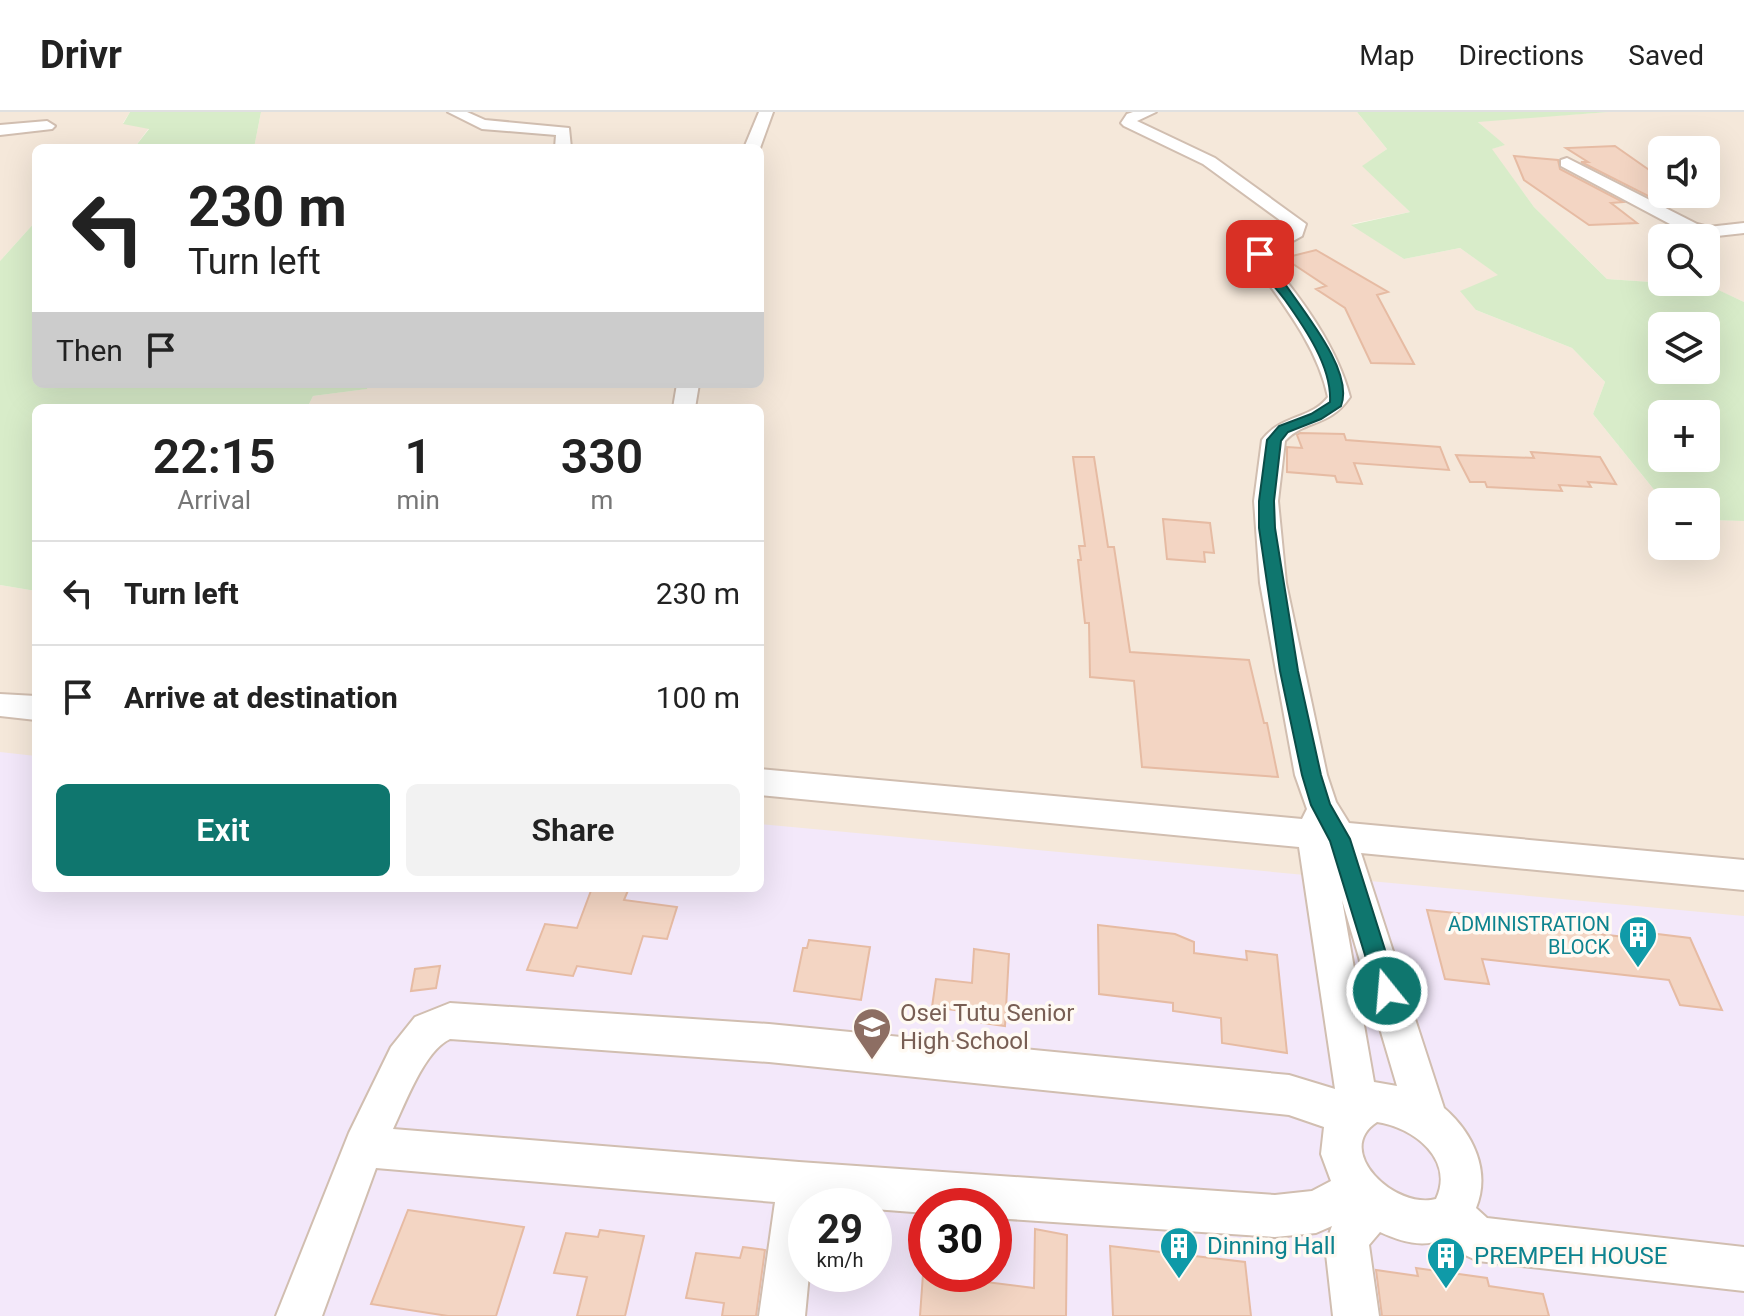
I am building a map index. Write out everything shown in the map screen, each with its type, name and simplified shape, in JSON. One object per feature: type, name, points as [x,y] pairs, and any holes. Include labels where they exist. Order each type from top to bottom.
[{"type":"street","points":[[455,112],[482,124],[564,131],[563,144]]},
{"type":"street","points":[[754,144],[766,112]]},
{"type":"street","points":[[1149,112],[1132,117],[1129,123],[1209,161],[1294,220],[1296,232],[1265,249],[1260,259],[1304,321],[1333,371],[1337,403],[1316,416],[1284,429],[1274,440],[1266,501],[1269,553],[1289,671],[1325,827],[1427,1118]]},
{"type":"street","points":[[0,130],[47,126]]},
{"type":"street","points":[[1567,163],[1691,228],[1708,232],[1744,228]]},
{"type":"street","points":[[0,705],[32,708]]},
{"type":"street","points":[[764,782],[1325,827],[1744,875]]},
{"type":"street","points":[[1325,827],[1352,1113]]},
{"type":"street","points":[[299,1316],[363,1147],[420,1037],[437,1024],[461,1019],[769,1043],[1289,1095],[1352,1113]]},
{"type":"street","points":[[1373,1102],[1409,1107],[1427,1118],[1454,1150],[1462,1170],[1462,1188],[1451,1215],[1431,1223],[1412,1223],[1392,1217],[1366,1197],[1346,1170],[1341,1152],[1341,1133],[1352,1113],[1373,1102]]},
{"type":"street","points":[[363,1147],[799,1183],[1275,1216],[1316,1212],[1366,1197]]},
{"type":"street","points":[[782,1316],[799,1183]]},
{"type":"street","points":[[1356,1316],[1347,1245],[1366,1197]]},
{"type":"street","points":[[1451,1215],[1478,1239],[1744,1269]]},
{"type":"shaded area","points":[[0,112],[130,112],[123,123],[149,128],[137,144],[32,144],[32,225],[0,261]]},
{"type":"shaded area","points":[[261,112],[1357,112],[1387,149],[1363,166],[1410,212],[1352,224],[1404,259],[1460,248],[1499,275],[1476,310],[1572,348],[1605,382],[1593,414],[1653,488],[1648,488],[1648,560],[1720,560],[1720,520],[1744,521],[1744,1316],[0,1316],[0,585],[32,590],[32,892],[764,892],[764,404],[309,404],[313,396],[366,388],[764,388],[764,144],[255,144]]},
{"type":"shaded area","points":[[1609,112],[1744,112],[1744,302],[1720,291],[1720,224],[1648,224],[1648,282],[1607,279],[1534,207],[1491,149],[1504,145],[1477,121]]},
{"type":"shaded area","name":"Osei Tutu Senior High School","points":[[0,752],[32,756],[32,892],[764,892],[764,824],[1744,916],[1744,1316],[0,1316]]},
{"type":"green space","points":[[130,112],[261,112],[255,144],[137,144],[149,129],[123,124]]},
{"type":"green space","points":[[1357,112],[1609,112],[1478,122],[1505,145],[1492,149],[1534,207],[1607,279],[1648,282],[1648,296],[1720,296],[1720,291],[1744,302],[1744,521],[1720,520],[1720,488],[1653,488],[1593,414],[1605,382],[1572,348],[1476,310],[1460,291],[1498,275],[1460,248],[1404,259],[1351,225],[1410,212],[1362,166],[1387,149]]},
{"type":"green space","points":[[32,225],[32,388],[367,389],[313,396],[309,404],[32,404],[32,590],[0,585],[0,261]]},
{"type":"building","points":[[1615,146],[1648,169],[1648,196],[1581,162],[1588,162],[1566,148]]},
{"type":"building","points":[[1514,156],[1558,160],[1560,169],[1623,202],[1611,203],[1637,223],[1589,225],[1524,180]]},
{"type":"building","points":[[1316,250],[1388,292],[1377,295],[1414,364],[1371,363],[1345,308],[1316,289],[1326,286],[1284,258]]},
{"type":"building","points":[[1344,434],[1346,440],[1440,447],[1449,470],[1354,463],[1362,484],[1337,482],[1335,476],[1287,472],[1287,447],[1302,448],[1297,435]]},
{"type":"building","points":[[1531,452],[1600,457],[1616,484],[1588,482],[1591,487],[1559,485],[1562,491],[1487,487],[1485,482],[1470,482],[1456,455],[1534,458]]},
{"type":"building","points":[[1073,457],[1094,457],[1108,547],[1114,547],[1130,652],[1249,660],[1278,777],[1142,767],[1134,681],[1090,677],[1089,623],[1085,623],[1078,560],[1081,560],[1079,546],[1085,546]]},
{"type":"building","points":[[1163,519],[1210,523],[1214,553],[1204,552],[1205,562],[1167,559]]},
{"type":"building","points":[[590,892],[627,892],[624,900],[677,907],[667,939],[643,936],[631,974],[577,966],[573,976],[527,970],[545,924],[577,928]]},
{"type":"building","name":"ADMINISTRATION BLOCK","points":[[1427,910],[1465,914],[1467,919],[1534,927],[1532,921],[1579,926],[1581,932],[1652,940],[1649,933],[1690,938],[1722,1010],[1680,1005],[1669,980],[1482,959],[1489,984],[1445,979]]},
{"type":"building","points":[[1098,925],[1175,934],[1194,942],[1194,953],[1247,960],[1246,951],[1277,955],[1287,1053],[1222,1043],[1221,1018],[1173,1011],[1173,1003],[1099,994]]},
{"type":"building","points":[[809,940],[870,947],[861,1000],[794,991],[803,948],[807,948]]},
{"type":"building","points":[[974,949],[1009,954],[1005,1026],[975,1022],[976,1013],[932,1007],[936,979],[972,983]]},
{"type":"building","points":[[440,966],[436,988],[411,991],[415,969]]},
{"type":"building","points":[[408,1210],[524,1227],[496,1316],[448,1316],[371,1304]]},
{"type":"building","points":[[1035,1229],[1067,1235],[1066,1316],[920,1316],[922,1292],[1012,1292],[1012,1285],[1034,1288]]},
{"type":"building","points":[[600,1230],[644,1236],[625,1316],[577,1316],[587,1277],[554,1273],[566,1233],[598,1237]]},
{"type":"building","name":"Dinning Hall","points":[[1110,1246],[1245,1262],[1251,1316],[1113,1316]]},
{"type":"building","points":[[743,1247],[765,1250],[756,1316],[722,1316],[724,1303],[686,1298],[696,1253],[740,1258]]},
{"type":"building","name":"PREMPEH HOUSE","points":[[1416,1268],[1487,1278],[1489,1286],[1543,1294],[1549,1316],[1382,1316],[1376,1270],[1418,1276]]},
{"type":"place","name":"ADMINISTRATION BLOCK","points":[[1638,969]]},
{"type":"place","name":"Osei Tutu Senior High School","points":[[872,1061]]},
{"type":"place","name":"Dinning Hall","points":[[1179,1280]]},
{"type":"place","name":"PREMPEH HOUSE","points":[[1446,1290]]},
{"type":"route","points":[[1260,254],[1263,265],[1292,301],[1333,371],[1339,397],[1331,408],[1284,429],[1274,440],[1266,501],[1269,553],[1311,775],[1321,805],[1340,839],[1387,991]]}]
